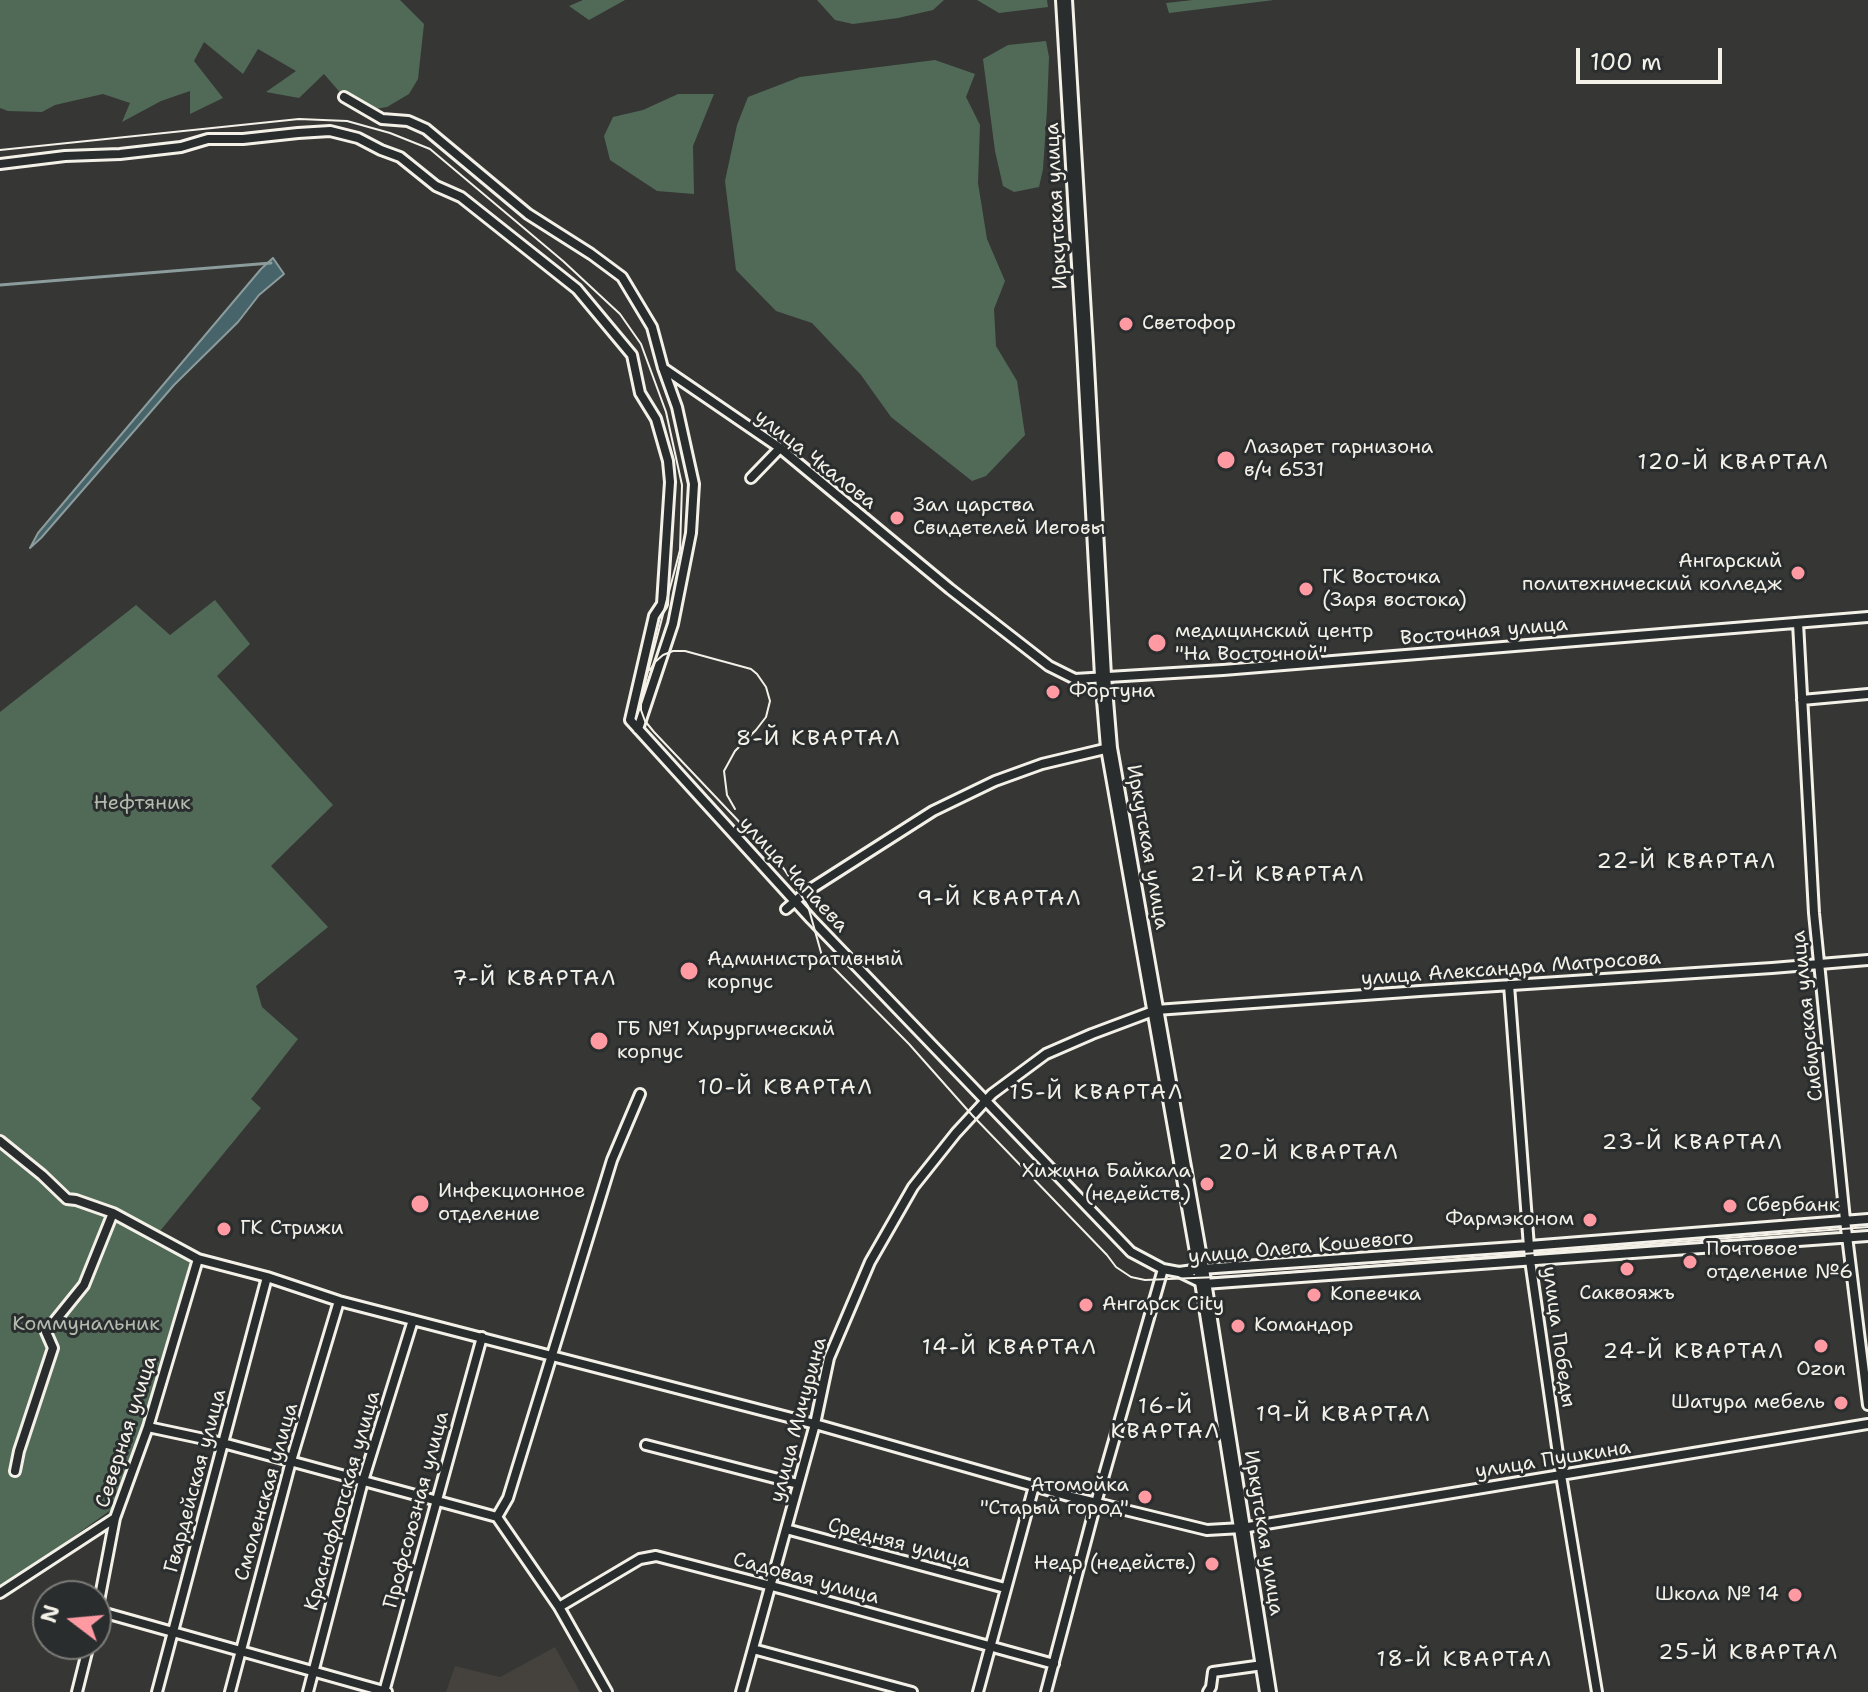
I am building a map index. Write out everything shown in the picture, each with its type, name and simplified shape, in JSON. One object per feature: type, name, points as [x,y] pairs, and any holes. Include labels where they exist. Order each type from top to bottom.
[{"type":"main road","name":"Иркутская улица","points":[[1064,0],[1109,748],[1204,1284],[1268,1692]]},
{"type":"street","points":[[344,97],[382,119],[408,121],[426,129],[528,214],[622,277],[652,327],[677,407],[694,484],[691,533],[673,624],[638,729]]},
{"type":"street","name":"улица Чапаева","points":[[0,164],[181,147],[208,139],[330,131],[358,138],[400,157],[436,186],[461,197],[577,289],[632,355],[640,393],[656,419],[668,461],[670,482],[662,604],[654,616],[630,720],[795,901],[1131,1252],[1163,1269],[1179,1272]]},
{"type":"street","name":"улица Чкалова","points":[[663,368],[780,448],[950,589],[1049,666],[1075,679],[1103,676]]},
{"type":"street","points":[[751,478],[780,448]]},
{"type":"street","name":"Восточная улица","points":[[1103,676],[1223,670],[1868,617]]},
{"type":"street","name":"Сибирская улица","points":[[1798,623],[1819,965],[1868,1405]]},
{"type":"street","points":[[1802,700],[1868,694]]},
{"type":"street","points":[[786,909],[933,811],[995,781],[1042,764],[1109,748]]},
{"type":"street","name":"улица Александра Матросова","points":[[1156,1010],[1868,960]]},
{"type":"street","name":"улица Победы","points":[[1509,985],[1530,1260],[1597,1692]]},
{"type":"street","name":"улица Мичурина","points":[[741,1692],[815,1424],[829,1358],[870,1262],[913,1187],[992,1094],[1046,1054],[1156,1010]]},
{"type":"street","points":[[497,1517],[508,1498],[612,1160],[640,1094]]},
{"type":"street","name":"улица Пушкина","points":[[0,1141],[67,1199],[113,1213],[198,1259],[267,1277],[339,1301],[815,1424],[1096,1503],[1207,1530],[1242,1528],[1868,1424]]},
{"type":"street","points":[[15,1471],[53,1348],[46,1332],[84,1285],[113,1213]]},
{"type":"street","name":"улица Олега Кошевого","points":[[1179,1272],[1868,1219]]},
{"type":"street","name":"улица Олега Кошевого","points":[[1179,1272],[1204,1284],[1868,1236]]},
{"type":"street","name":"Северная улица","points":[[103,1580],[115,1518],[148,1427],[198,1259]]},
{"type":"street","points":[[1046,1692],[1163,1269]]},
{"type":"street","name":"Гвардейская улица","points":[[157,1692],[267,1277]]},
{"type":"street","name":"Смоленская улица","points":[[230,1692],[291,1461],[339,1301]]},
{"type":"street","name":"Краснофлотская улица","points":[[308,1692],[363,1481],[413,1320]]},
{"type":"street","name":"Профсоюзная улица","points":[[385,1692],[482,1337]]},
{"type":"street","points":[[148,1427],[223,1443],[497,1517],[559,1607],[607,1692]]},
{"type":"street","points":[[646,1445],[798,1484]]},
{"type":"street","points":[[978,1692],[1034,1486]]},
{"type":"street","points":[[0,1593],[115,1518]]},
{"type":"street","name":"Средняя улица","points":[[786,1529],[1005,1588]]},
{"type":"street","name":"Садовая улица","points":[[559,1607],[640,1559],[656,1556],[1054,1664]]},
{"type":"street","points":[[112,1618],[385,1692]]},
{"type":"street","points":[[753,1649],[912,1692]]},
{"type":"street","points":[[77,1692],[85,1660]]},
{"type":"street","points":[[1208,1692],[1213,1672],[1263,1665]]},
{"type":"shaded area","points":[[555,1647],[580,1692],[446,1692],[455,1666],[500,1677]]},
{"type":"green space","points":[[0,0],[400,0],[424,24],[418,79],[409,94],[387,107],[362,111],[344,97],[324,74],[299,98],[266,92],[296,71],[258,49],[243,74],[204,42],[194,61],[223,98],[190,114],[190,91],[161,101],[122,122],[130,103],[103,94],[55,105],[42,112],[8,111],[0,108]]},
{"type":"green space","points":[[583,0],[625,0],[589,20],[569,6]]},
{"type":"green space","points":[[817,0],[944,0],[933,10],[853,24],[835,20]]},
{"type":"green space","points":[[977,0],[1047,0],[1048,7],[999,13]]},
{"type":"green space","points":[[1274,0],[1169,13],[1166,3]]},
{"type":"green space","points":[[1046,41],[1049,57],[1043,169],[1039,187],[1014,192],[1003,186],[995,151],[983,59],[1008,45]]},
{"type":"green space","points":[[935,60],[975,74],[966,97],[980,125],[978,183],[987,239],[1005,281],[994,309],[996,346],[1017,381],[1025,435],[986,476],[972,481],[891,417],[861,375],[812,323],[776,311],[736,270],[725,181],[737,125],[748,97],[800,77]]},
{"type":"green space","points":[[678,94],[714,94],[693,146],[694,194],[657,191],[610,160],[604,136],[613,117],[643,110]]},
{"type":"green space","name":"Нефтяник","points":[[215,600],[250,644],[217,676],[333,805],[271,866],[328,927],[256,986],[262,1007],[298,1039],[251,1099],[261,1108],[151,1242],[190,1261],[164,1362],[115,1507],[0,1589],[0,712],[136,605],[170,635]]},
{"type":"water","points":[[273,258],[284,274],[259,295],[238,322],[174,385],[30,548],[38,533]]},
{"type":"waterway","points":[[0,285],[271,263]]},
{"type":"tram line","points":[[0,150],[299,119],[347,121],[430,149],[563,261],[620,314],[641,344],[666,412],[682,485],[680,550],[641,698],[645,721],[784,869],[808,906],[822,956],[909,1044],[1116,1267],[1131,1277],[1145,1280],[1242,1276],[1868,1227]]},
{"type":"tram line","points":[[650,670],[663,655],[685,651],[751,669],[766,687],[770,701],[766,717],[735,751],[724,771],[727,795],[735,809]]},
{"type":"place","name":"Светофор","points":[[1126,324]]},
{"type":"place","name":"Лазарет гарнизона в/ч 6531","points":[[1226,460]]},
{"type":"place","name":"Зал царства Свидетелей Иеговы","points":[[897,518]]},
{"type":"place","name":"Ангарский политехнический колледж","points":[[1798,573]]},
{"type":"place","name":"ГК Восточка (Заря востока)","points":[[1306,589]]},
{"type":"place","name":"медицинский центр \"На Восточной\"","points":[[1157,643]]},
{"type":"place","name":"Фортуна","points":[[1053,692]]},
{"type":"place","name":"Административный корпус","points":[[689,971]]},
{"type":"place","name":"ГБ №1 Хирургический корпус","points":[[599,1041]]},
{"type":"place","name":"Хижина Байкала (недейств.)","points":[[1207,1184]]},
{"type":"place","name":"Инфекционное отделение","points":[[420,1204]]},
{"type":"place","name":"Сбербанк","points":[[1730,1206]]},
{"type":"place","name":"Фармэконом","points":[[1590,1220]]},
{"type":"place","name":"ГК Стрижи","points":[[224,1229]]},
{"type":"place","name":"Почтовое отделение №6","points":[[1690,1262]]},
{"type":"place","name":"Саквояжъ","points":[[1627,1269]]},
{"type":"place","name":"Копеечка","points":[[1314,1295]]},
{"type":"place","name":"Ангарск City","points":[[1086,1305]]},
{"type":"place","name":"Командор","points":[[1238,1326]]},
{"type":"place","name":"Ozon","points":[[1821,1346]]},
{"type":"place","name":"Шатура мебель","points":[[1841,1403]]},
{"type":"place","name":"Атомойка \"Старый город\"","points":[[1145,1497]]},
{"type":"place","name":"Недр (недейств.)","points":[[1212,1564]]},
{"type":"place","name":"Школа № 14","points":[[1795,1595]]},
{"type":"district","name":"120-Й КВАРТАЛ","points":[[1734,463]]},
{"type":"district","name":"8-Й КВАРТАЛ","points":[[819,739]]},
{"type":"district","name":"22-Й КВАРТАЛ","points":[[1687,862]]},
{"type":"district","name":"21-Й КВАРТАЛ","points":[[1278,875]]},
{"type":"district","name":"9-Й КВАРТАЛ","points":[[1000,899]]},
{"type":"district","name":"7-Й КВАРТАЛ","points":[[535,979]]},
{"type":"district","name":"10-Й КВАРТАЛ","points":[[786,1088]]},
{"type":"district","name":"15-Й КВАРТАЛ","points":[[1097,1093]]},
{"type":"district","name":"23-Й КВАРТАЛ","points":[[1693,1143]]},
{"type":"district","name":"20-Й КВАРТАЛ","points":[[1309,1153]]},
{"type":"district","name":"14-Й КВАРТАЛ","points":[[1010,1348]]},
{"type":"district","name":"24-Й КВАРТАЛ","points":[[1694,1352]]},
{"type":"district","name":"19-Й КВАРТАЛ","points":[[1344,1415]]},
{"type":"district","name":"16-Й КВАРТАЛ","points":[[1166,1420]]},
{"type":"district","name":"25-Й КВАРТАЛ","points":[[1749,1653]]},
{"type":"district","name":"18-Й КВАРТАЛ","points":[[1465,1660]]},
{"type":"park label","name":"Коммунальник","points":[[86,1325]]}]
